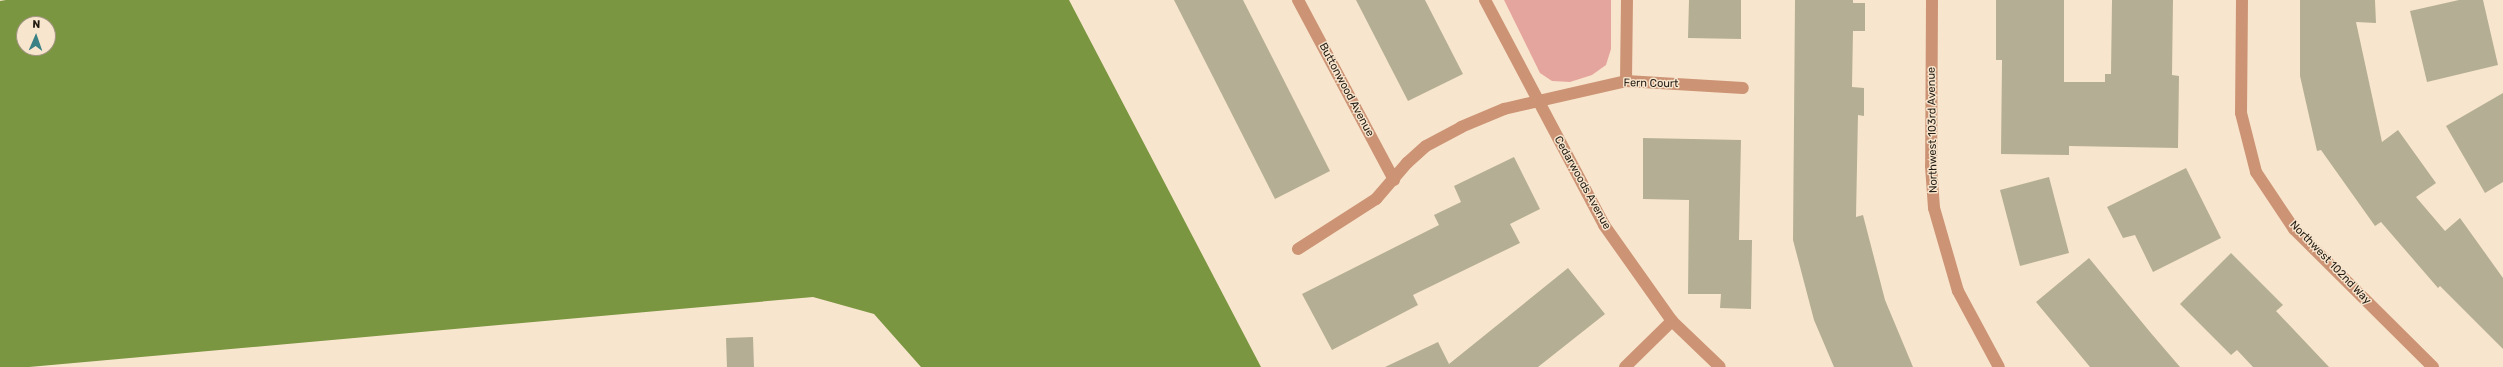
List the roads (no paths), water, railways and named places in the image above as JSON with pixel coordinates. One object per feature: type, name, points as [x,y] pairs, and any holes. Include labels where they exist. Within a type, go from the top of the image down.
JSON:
[{"type":"street","name":"Buttonwood Avenue","points":[[1298,0],[1394,180]]},
{"type":"street","name":"Cedarwoods Avenue","points":[[1485,0],[1537,101],[1604,225],[1672,321],[1720,367]]},
{"type":"street","points":[[1626,81],[1627,0]]},
{"type":"street","name":"Northwest 103rd Avenue","points":[[1932,0],[1931,166],[1934,208],[1958,291],[1999,367]]},
{"type":"street","name":"Northwest 102nd Way","points":[[2242,0],[2241,113],[2256,172],[2294,229],[2433,367]]},
{"type":"street","name":"Fern Court","points":[[1298,249],[1376,199],[1394,180],[1407,163],[1426,146],[1461,127],[1504,109],[1626,81],[1743,88]]},
{"type":"street","points":[[1625,367],[1672,321]]}]
